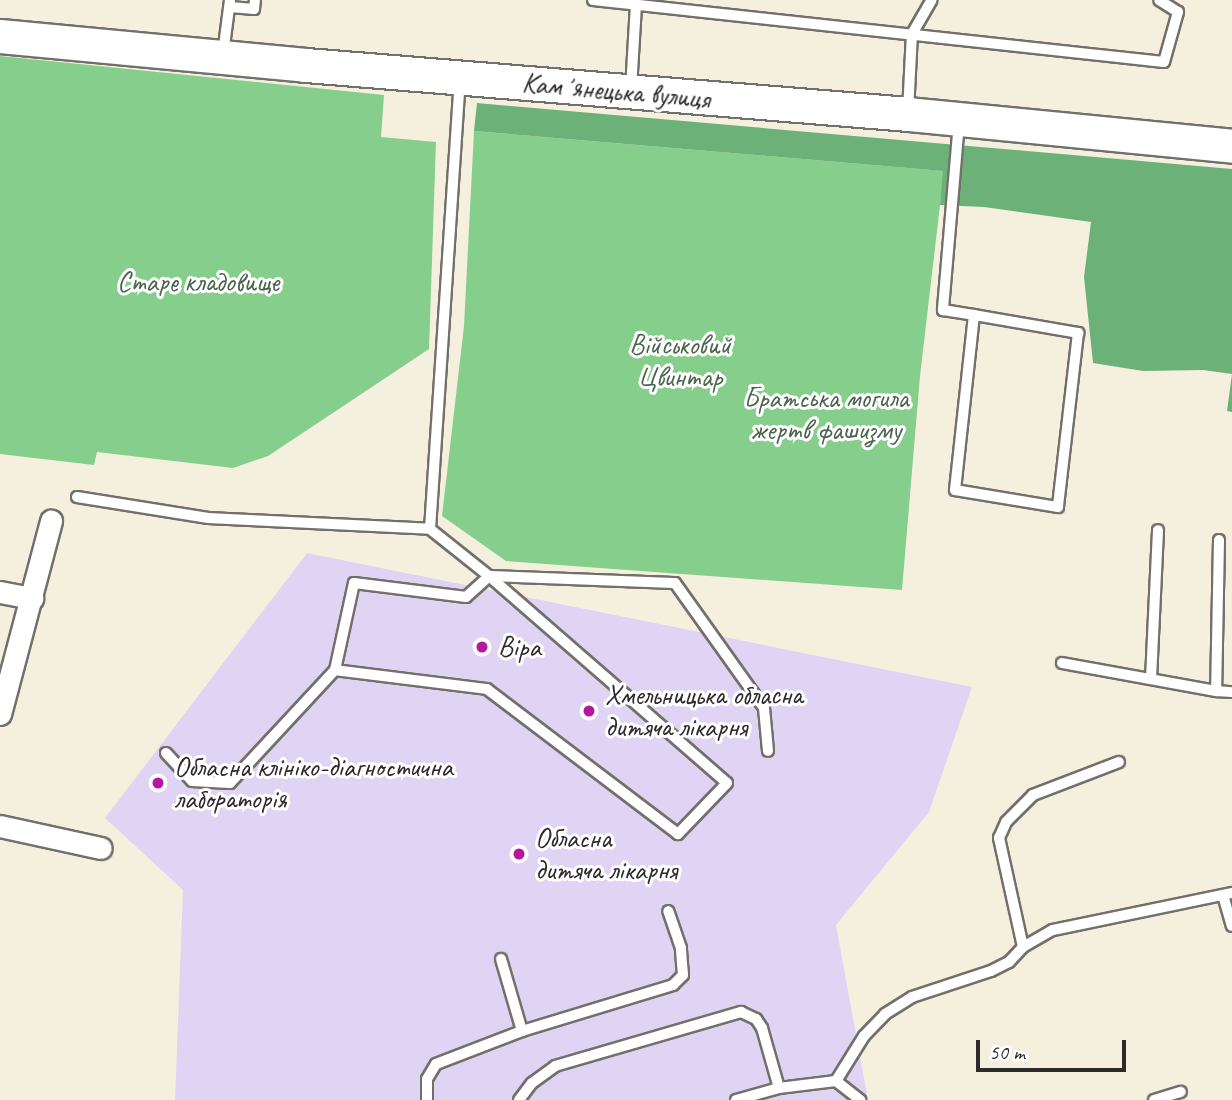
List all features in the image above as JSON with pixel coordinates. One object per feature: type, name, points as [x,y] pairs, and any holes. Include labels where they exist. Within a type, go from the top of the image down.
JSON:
[{"type":"main road","name":"Камʼянецька вулиця","points":[[0,36],[631,93],[908,114],[1232,146]]},
{"type":"street","points":[[0,714],[51,521]]},
{"type":"street","points":[[0,592],[32,597]]},
{"type":"street","points":[[0,826],[101,848]]},
{"type":"lane","points":[[223,56],[230,3],[254,9],[255,0]]},
{"type":"lane","points":[[593,0],[1164,62],[1178,12],[1159,0]]},
{"type":"lane","points":[[908,114],[912,34],[932,0]]},
{"type":"lane","points":[[631,93],[636,4]]},
{"type":"lane","points":[[430,529],[460,77]]},
{"type":"lane","points":[[960,119],[943,310],[1078,333],[1058,507],[955,490],[974,316]]},
{"type":"lane","points":[[77,498],[208,518],[430,529],[489,576],[727,783],[674,839],[487,689],[335,670]]},
{"type":"lane","points":[[1151,679],[1158,530]]},
{"type":"lane","points":[[1216,691],[1219,540]]},
{"type":"lane","points":[[166,753],[192,781],[230,783],[335,670],[354,583],[466,597],[489,576],[675,583],[764,708],[768,751]]},
{"type":"lane","points":[[1062,663],[1232,692]]},
{"type":"lane","points":[[1023,947],[999,838],[1006,822],[1033,795],[1119,762]]},
{"type":"lane","points":[[836,1081],[864,1036],[885,1014],[912,997],[991,971],[1009,962],[1023,947],[1053,930],[1227,894],[1232,926]]},
{"type":"lane","points":[[427,1100],[427,1079],[436,1064],[522,1031],[673,985],[683,975],[681,948],[668,911]]},
{"type":"lane","points":[[501,959],[522,1031]]},
{"type":"lane","points":[[520,1100],[545,1070],[555,1066],[741,1012],[756,1019],[762,1028],[779,1088]]},
{"type":"lane","points":[[736,1100],[779,1088],[836,1081],[860,1100]]},
{"type":"lane","points":[[1154,1100],[1181,1092]]},
{"type":"shaded area","name":"Обласна дитяча лікарня","points":[[307,553],[972,687],[929,812],[836,925],[868,1100],[175,1100],[183,890],[105,818]]},
{"type":"green space","name":"Старе кладовище","points":[[0,56],[384,95],[381,137],[436,142],[429,349],[268,456],[233,468],[97,452],[94,465],[0,454]]},
{"type":"green space","points":[[477,103],[1232,169],[1232,374],[1203,370],[1143,371],[1093,363],[1084,277],[1091,222],[984,207],[940,205],[943,171],[474,131]]},
{"type":"green space","name":"Військовий Цвинтар","points":[[474,131],[944,171],[920,376],[902,590],[506,561],[442,516],[464,326]]},
{"type":"green space","points":[[1232,374],[1232,412],[1227,411]]},
{"type":"place","name":"Віра","points":[[482,647]]},
{"type":"place","name":"Хмельницька обласна дитяча лікарня","points":[[589,711]]},
{"type":"place","name":"Обласна клініко-діагностична лабораторія","points":[[158,783]]},
{"type":"place","name":"Обласна дитяча лікарня","points":[[519,854]]},
{"type":"park label","name":"Братська могила жертв фашизму","points":[[826,414]]}]
